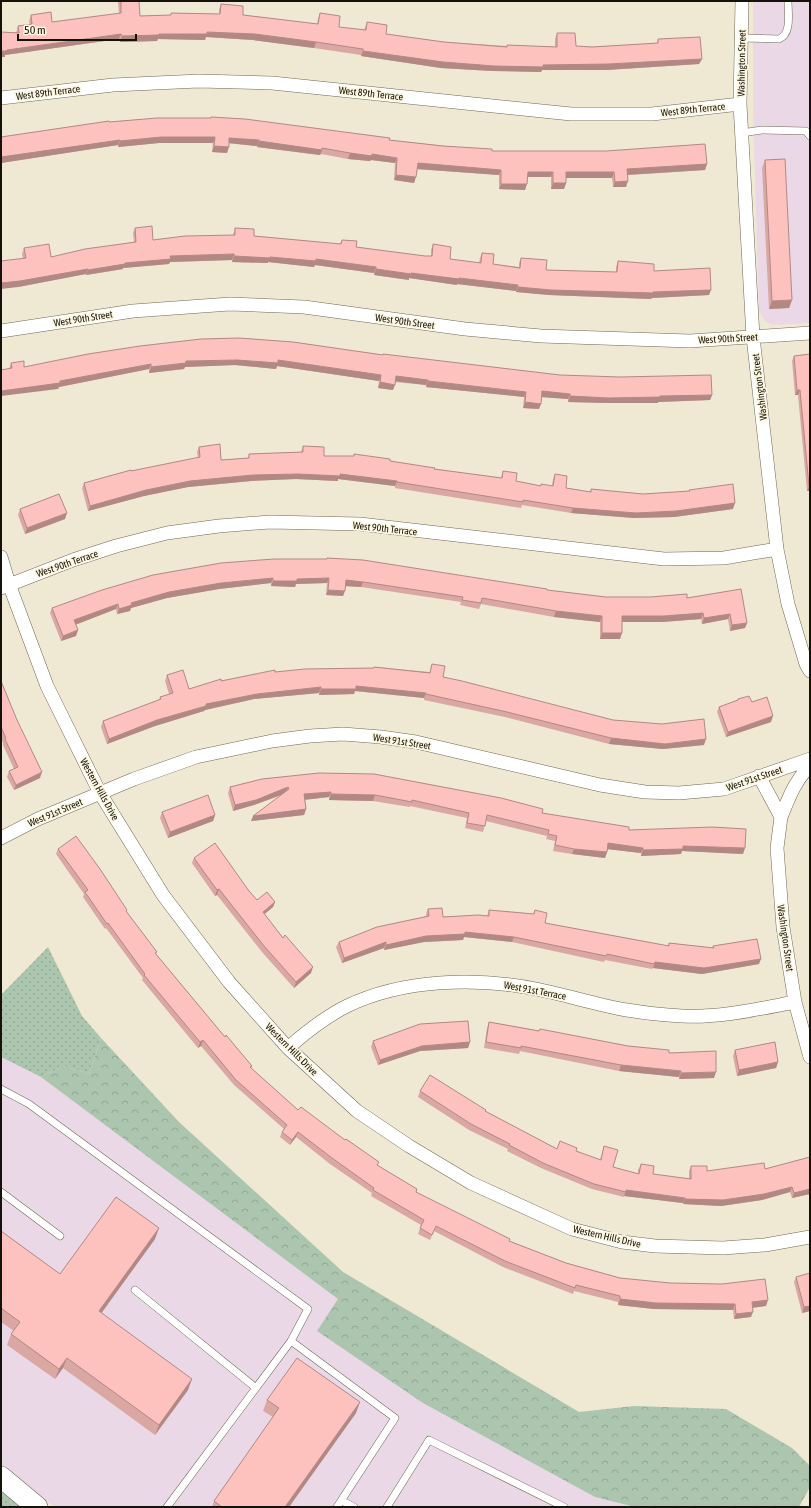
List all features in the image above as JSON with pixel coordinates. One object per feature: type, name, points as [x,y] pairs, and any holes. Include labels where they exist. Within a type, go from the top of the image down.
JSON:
[{"type":"main road","points":[[1,1477],[37,1507]]},
{"type":"street","name":"Washington Street","points":[[742,1],[740,104],[753,337],[777,549],[788,604],[806,664],[810,671]]},
{"type":"street","name":"West 89th Terrace","points":[[1,98],[112,84],[199,81],[272,83],[571,114],[652,114],[740,104]]},
{"type":"street","name":"West 90th Street","points":[[1,331],[133,311],[230,304],[304,307],[465,329],[541,336],[690,341],[810,333]]},
{"type":"street","name":"West 90th Terrace","points":[[5,586],[116,546],[166,533],[220,526],[270,522],[360,524],[664,559],[724,558],[777,549]]},
{"type":"street","name":"Western Hills Drive","points":[[1,557],[5,586],[47,686],[100,793],[163,895],[229,982],[288,1048],[357,1111],[409,1146],[471,1183],[572,1229],[622,1242],[670,1247],[723,1248],[765,1245],[810,1237]]},
{"type":"street","name":"West 91st Street","points":[[1,838],[38,819],[100,793],[196,757],[272,741],[310,736],[343,734],[416,742],[600,785],[645,792],[679,793],[724,789],[810,759]]},
{"type":"street","name":"Washington Street","points":[[810,765],[798,780],[781,817],[777,848],[783,927],[795,1002],[810,1057]]},
{"type":"street","points":[[759,776],[781,817]]},
{"type":"street","name":"West 91st Terrace","points":[[288,1048],[314,1025],[347,1006],[389,991],[428,984],[468,982],[502,983],[536,989],[628,1010],[682,1016],[717,1016],[795,1002]]},
{"type":"lane","points":[[741,38],[783,38],[787,32],[788,1]]},
{"type":"lane","points":[[741,133],[762,130],[806,131],[810,136]]},
{"type":"lane","points":[[1,1089],[28,1104],[308,1309],[291,1342],[167,1507]]},
{"type":"lane","points":[[1,1192],[60,1236]]},
{"type":"lane","points":[[135,1290],[256,1388]]},
{"type":"lane","points":[[291,1342],[395,1418],[340,1504],[354,1507]]},
{"type":"lane","points":[[387,1507],[429,1440],[564,1507]]},
{"type":"shaded area","points":[[753,1],[810,1],[810,323],[773,325],[765,321],[759,310],[753,111]]},
{"type":"shaded area","points":[[1,1057],[41,1077],[339,1299],[317,1331],[595,1497],[635,1507],[55,1507],[1,1465]]},
{"type":"green space","points":[[48,947],[82,1016],[101,1038],[89,1074],[64,1066],[41,1077],[1,1057],[1,995]]},
{"type":"green space","points":[[101,1038],[179,1122],[343,1272],[579,1412],[634,1406],[726,1409],[792,1448],[810,1466],[810,1487],[799,1507],[635,1507],[595,1497],[423,1403],[317,1331],[338,1299],[41,1077],[64,1066],[89,1074]]},
{"type":"green space","points":[[1,1491],[21,1507],[1,1507]]},
{"type":"building","points":[[121,1],[139,1],[140,16],[171,15],[171,13],[220,14],[221,4],[243,6],[243,15],[318,24],[320,13],[340,16],[339,27],[366,30],[367,22],[387,25],[386,34],[444,42],[507,47],[507,45],[557,47],[557,33],[575,33],[576,46],[592,47],[658,43],[658,39],[700,37],[702,59],[608,64],[543,65],[543,67],[494,66],[443,62],[255,34],[207,32],[207,34],[122,36],[121,34],[1,51],[1,32],[19,33],[18,26],[32,24],[31,15],[51,12],[52,22],[121,13]]},
{"type":"building","points":[[211,117],[245,119],[390,138],[389,140],[443,146],[492,149],[492,151],[606,151],[705,144],[707,164],[627,169],[628,181],[615,182],[614,172],[566,172],[566,183],[553,183],[553,172],[528,172],[527,184],[501,184],[501,170],[418,163],[416,177],[396,175],[397,158],[372,154],[372,156],[322,148],[322,150],[259,140],[229,138],[229,147],[214,146],[215,137],[161,137],[120,140],[1,157],[1,137],[109,121]]},
{"type":"building","points":[[785,159],[792,300],[772,301],[765,160]]},
{"type":"building","points":[[152,226],[153,240],[185,236],[235,235],[235,228],[254,229],[254,236],[341,244],[342,240],[357,241],[356,247],[425,256],[432,256],[433,244],[451,247],[450,259],[481,263],[482,253],[494,254],[493,264],[520,268],[521,258],[547,260],[546,270],[617,272],[618,261],[654,264],[654,271],[710,268],[711,290],[653,293],[551,290],[518,287],[518,285],[459,278],[411,274],[376,269],[376,267],[316,259],[316,261],[234,256],[234,254],[170,256],[171,259],[125,263],[1,283],[1,261],[26,258],[24,248],[49,244],[51,257],[85,249],[136,242],[135,228]]},
{"type":"building","points":[[239,338],[293,342],[383,355],[560,375],[620,377],[711,375],[712,395],[609,398],[570,396],[570,394],[542,391],[541,404],[525,402],[526,392],[396,376],[395,385],[380,382],[381,375],[278,360],[278,363],[237,360],[186,361],[186,363],[151,367],[151,364],[60,381],[60,383],[1,391],[1,370],[12,368],[11,363],[24,361],[24,367],[88,354],[140,346],[201,339]]},
{"type":"building","points":[[810,354],[809,486],[800,390],[797,390],[794,356]]},
{"type":"building","points":[[220,444],[221,460],[249,458],[249,454],[303,452],[303,446],[324,447],[324,456],[354,456],[354,454],[390,459],[390,461],[435,468],[434,469],[502,478],[503,471],[517,473],[516,481],[541,486],[541,484],[553,486],[555,474],[567,476],[566,488],[591,492],[591,489],[643,494],[690,491],[689,490],[733,484],[735,503],[676,511],[636,513],[573,508],[523,500],[523,502],[397,481],[340,474],[340,476],[298,474],[253,475],[190,481],[146,490],[90,506],[84,483],[131,470],[200,457],[199,447]]},
{"type":"building","points":[[59,494],[67,513],[27,528],[20,509]]},
{"type":"building","points":[[327,558],[363,560],[547,590],[606,597],[650,597],[687,594],[687,598],[741,589],[747,623],[732,625],[730,614],[704,618],[703,613],[664,616],[622,616],[622,633],[602,633],[602,616],[556,611],[482,598],[481,603],[462,600],[463,597],[346,580],[345,591],[328,590],[329,578],[297,579],[297,581],[273,581],[273,578],[221,583],[169,592],[131,603],[132,605],[119,609],[118,604],[74,620],[78,630],[63,636],[52,608],[102,590],[153,575],[221,563],[274,559]]},
{"type":"building","points":[[432,664],[445,666],[443,677],[613,720],[662,724],[704,719],[706,739],[665,744],[611,738],[426,693],[356,686],[356,689],[321,689],[321,687],[257,694],[206,704],[206,706],[157,720],[109,739],[103,721],[173,693],[167,675],[183,670],[189,689],[221,679],[221,681],[275,670],[275,672],[305,669],[374,667],[430,673]]},
{"type":"building","points":[[1,681],[17,720],[42,772],[16,785],[9,771],[18,767],[1,727]]},
{"type":"building","points":[[749,696],[752,702],[767,697],[773,716],[728,732],[719,707]]},
{"type":"building","points":[[319,773],[374,774],[501,798],[543,809],[542,813],[629,827],[629,830],[712,827],[746,829],[745,848],[683,846],[683,849],[643,850],[643,848],[608,843],[607,852],[574,849],[555,845],[557,836],[548,834],[549,830],[487,815],[485,826],[467,823],[469,813],[412,800],[412,802],[375,795],[331,794],[331,792],[304,794],[306,809],[253,816],[289,789],[288,787],[256,800],[235,805],[230,787],[262,779]]},
{"type":"building","points":[[208,795],[215,815],[170,832],[162,812]]},
{"type":"building","points":[[76,836],[100,869],[127,910],[126,911],[157,952],[155,953],[225,1037],[226,1035],[252,1066],[250,1067],[298,1110],[301,1107],[345,1140],[346,1139],[379,1162],[377,1165],[417,1189],[416,1192],[510,1239],[509,1241],[566,1263],[620,1278],[670,1283],[722,1284],[765,1279],[768,1300],[752,1302],[753,1312],[736,1314],[735,1304],[656,1303],[620,1299],[620,1296],[576,1285],[575,1288],[505,1261],[436,1226],[432,1235],[420,1228],[424,1220],[373,1190],[374,1188],[298,1132],[292,1140],[282,1132],[287,1125],[236,1080],[203,1040],[200,1042],[144,975],[145,974],[85,892],[88,890],[58,849]]},
{"type":"building","points":[[215,843],[257,900],[267,892],[275,902],[263,912],[283,938],[285,935],[313,967],[296,982],[264,946],[219,889],[217,890],[194,858]]},
{"type":"building","points":[[442,908],[443,917],[478,915],[489,916],[489,910],[534,914],[535,910],[547,913],[545,923],[669,946],[669,943],[714,948],[713,946],[757,939],[761,959],[704,968],[655,962],[654,964],[607,954],[606,956],[514,937],[465,932],[465,934],[426,936],[386,945],[386,942],[344,958],[339,942],[377,927],[429,916],[428,909]]},
{"type":"building","points":[[468,1021],[470,1042],[422,1046],[380,1060],[373,1041],[420,1024]]},
{"type":"building","points":[[489,1022],[539,1031],[540,1029],[628,1046],[669,1050],[669,1053],[716,1051],[716,1072],[681,1073],[681,1071],[621,1065],[521,1046],[521,1048],[486,1042]]},
{"type":"building","points":[[775,1042],[778,1062],[739,1070],[735,1050]]},
{"type":"building","points":[[430,1075],[486,1110],[485,1111],[557,1149],[560,1141],[577,1148],[576,1151],[601,1160],[604,1146],[618,1150],[613,1167],[639,1174],[641,1164],[654,1166],[653,1174],[691,1179],[691,1166],[707,1166],[707,1171],[764,1163],[765,1169],[810,1157],[810,1189],[794,1193],[792,1187],[764,1194],[723,1200],[685,1199],[626,1190],[626,1192],[594,1184],[543,1163],[509,1145],[510,1144],[471,1124],[420,1091]]},
{"type":"building","points":[[116,1197],[159,1228],[99,1311],[192,1379],[159,1425],[67,1358],[59,1369],[11,1334],[20,1322],[1,1308],[1,1231],[60,1274]]},
{"type":"building","points":[[810,1273],[810,1306],[804,1307],[796,1277]]},
{"type":"building","points":[[297,1358],[360,1402],[285,1507],[222,1507],[214,1501],[279,1408],[267,1400]]}]
